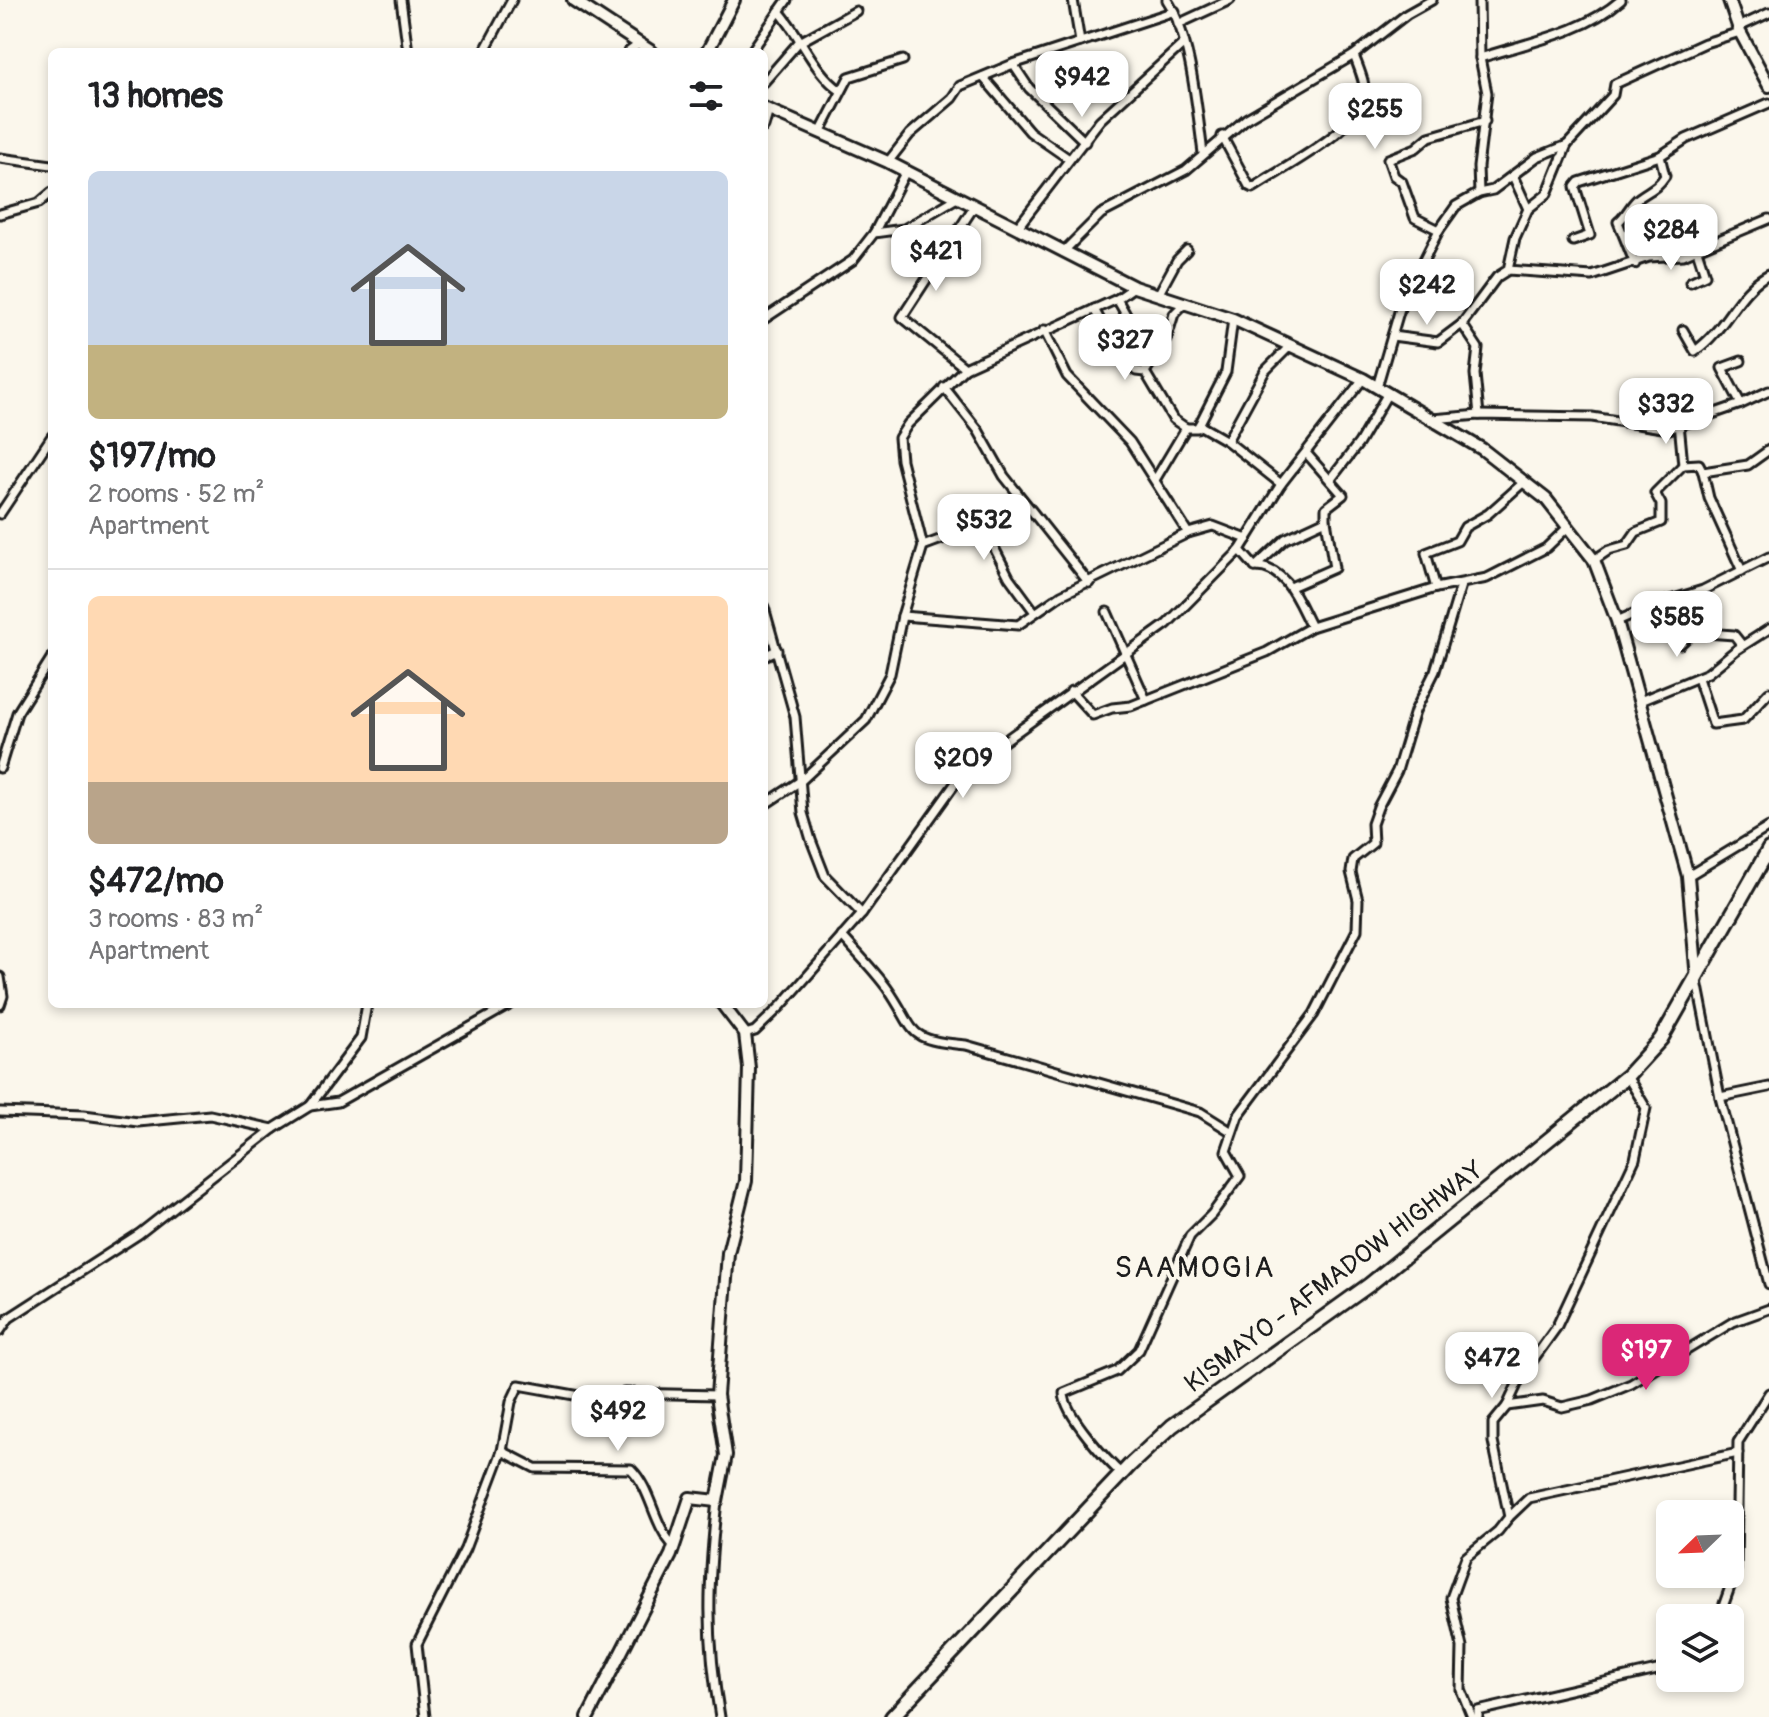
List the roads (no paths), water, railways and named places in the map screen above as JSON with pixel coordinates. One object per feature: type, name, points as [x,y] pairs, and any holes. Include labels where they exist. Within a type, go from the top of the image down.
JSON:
[{"type":"main road","name":"KISMAYO - AFMADOW HIGHWAY","points":[[892,1717],[1172,1426],[1369,1285],[1627,1076],[1661,1039],[1766,867],[1769,849]]},
{"type":"street","points":[[401,0],[407,48]]},
{"type":"street","points":[[486,48],[512,0]]},
{"type":"street","points":[[573,0],[646,48]]},
{"type":"street","points":[[709,48],[734,0]]},
{"type":"street","points":[[754,48],[787,0]]},
{"type":"street","points":[[1073,0],[1080,42]]},
{"type":"street","points":[[1167,0],[1175,11],[1192,73],[1203,153]]},
{"type":"street","points":[[1178,24],[1230,0]]},
{"type":"street","points":[[1063,252],[1092,220],[1166,183],[1190,167],[1222,136],[1354,55],[1407,14],[1432,0]]},
{"type":"street","points":[[1479,0],[1480,58],[1487,93],[1478,167],[1479,193]]},
{"type":"street","points":[[1480,58],[1566,31],[1607,12],[1621,0]]},
{"type":"street","points":[[1729,0],[1741,29],[1766,70],[1769,86]]},
{"type":"street","points":[[779,11],[802,41],[822,77],[841,91]]},
{"type":"street","points":[[768,78],[802,41],[856,11]]},
{"type":"street","points":[[888,162],[910,134],[952,98],[960,86],[1013,64],[1175,11]]},
{"type":"street","points":[[1508,270],[1515,238],[1528,209],[1547,194],[1567,145],[1613,95],[1615,84],[1741,29],[1769,13]]},
{"type":"street","points":[[634,48],[639,44]]},
{"type":"street","points":[[1017,228],[1100,120],[1138,81],[1183,44]]},
{"type":"street","points":[[1222,136],[1249,186],[1253,188],[1330,139],[1355,112],[1365,91],[1354,55]]},
{"type":"street","points":[[821,131],[852,75],[903,60]]},
{"type":"street","points":[[1013,64],[1029,88],[1085,142]]},
{"type":"street","points":[[983,77],[1030,132],[1069,159]]},
{"type":"street","points":[[1573,241],[1590,235],[1575,187],[1579,182],[1660,156],[1686,139],[1769,103]]},
{"type":"street","points":[[768,110],[888,162],[973,208],[1134,287],[1233,319],[1363,379],[1432,419],[1525,481],[1568,527],[1594,560],[1617,621],[1688,876],[1697,981],[1720,1097],[1769,1284]]},
{"type":"street","points":[[1439,230],[1415,218],[1406,191],[1388,159],[1416,148],[1429,137],[1485,121]]},
{"type":"street","points":[[1377,387],[1401,305],[1439,230],[1456,206],[1479,193],[1493,190],[1537,157],[1567,145]]},
{"type":"street","points":[[1635,264],[1618,222],[1628,215],[1639,198],[1658,186],[1665,176],[1660,156]]},
{"type":"street","points":[[0,158],[48,164]]},
{"type":"street","points":[[768,316],[853,260],[874,233],[906,171]]},
{"type":"street","points":[[1513,176],[1528,209]]},
{"type":"street","points":[[0,214],[39,203],[48,195]]},
{"type":"street","points":[[874,233],[904,229],[957,198]]},
{"type":"street","points":[[965,368],[902,317],[973,208]]},
{"type":"street","points":[[1392,336],[1434,343],[1462,324],[1497,277],[1508,270],[1592,276],[1649,257],[1678,256],[1697,250],[1769,219]]},
{"type":"street","points":[[1158,295],[1177,260],[1187,250]]},
{"type":"street","points":[[1690,282],[1705,275],[1697,250]]},
{"type":"street","points":[[1683,330],[1695,351],[1725,325],[1748,285],[1769,274]]},
{"type":"street","points":[[768,802],[802,780],[866,720],[890,674],[902,616],[923,546],[901,460],[899,438],[965,368],[1117,299],[1134,287]]},
{"type":"street","points":[[1117,299],[1152,360]]},
{"type":"street","points":[[1145,372],[1166,340],[1174,314],[1185,303]]},
{"type":"street","points":[[1094,309],[1117,352],[1136,371],[1145,372]]},
{"type":"street","points":[[1199,425],[1226,372],[1233,319]]},
{"type":"street","points":[[1462,324],[1478,348],[1475,374],[1479,415]]},
{"type":"street","points":[[1044,330],[1067,376],[1101,407],[1155,480],[1188,533]]},
{"type":"street","points":[[1227,441],[1265,371],[1291,345]]},
{"type":"street","points":[[1741,361],[1722,368],[1741,404]]},
{"type":"street","points":[[1145,372],[1173,419],[1186,428]]},
{"type":"street","points":[[745,1034],[755,1031],[781,1006],[862,914],[957,781],[982,757],[1167,624],[1240,550],[1281,484],[1363,379]]},
{"type":"street","points":[[944,387],[978,430],[1004,476],[1089,583]]},
{"type":"street","points":[[1432,419],[1479,415],[1599,418],[1664,429],[1741,404],[1769,391]]},
{"type":"street","points":[[1331,479],[1359,443],[1388,393]]},
{"type":"street","points":[[1679,423],[1683,465]]},
{"type":"street","points":[[1155,480],[1186,428],[1199,425],[1227,441],[1281,484]]},
{"type":"street","points":[[0,514],[48,442]]},
{"type":"street","points":[[1703,472],[1748,465],[1769,450]]},
{"type":"street","points":[[1293,586],[1334,568],[1324,511],[1343,495],[1307,454]]},
{"type":"street","points":[[1594,560],[1609,550],[1627,545],[1636,532],[1661,522],[1661,504],[1655,493],[1683,465],[1699,464],[1709,498],[1742,571]]},
{"type":"street","points":[[1436,588],[1426,553],[1457,541],[1465,527],[1488,514],[1525,481]]},
{"type":"street","points":[[1255,567],[1285,539],[1326,520]]},
{"type":"street","points":[[923,546],[982,524],[1009,577],[1034,611]]},
{"type":"street","points":[[902,616],[1018,625],[1034,611],[1188,533],[1213,526],[1247,539]]},
{"type":"street","points":[[1071,691],[1093,715],[1146,700],[1267,652],[1311,627],[1436,588],[1487,578],[1546,548],[1568,527]]},
{"type":"street","points":[[1240,550],[1255,567]]},
{"type":"street","points":[[1617,621],[1654,605],[1697,592],[1769,557]]},
{"type":"street","points":[[1255,567],[1264,566],[1293,586],[1311,627]]},
{"type":"street","points":[[1123,1475],[1085,1432],[1065,1401],[1064,1393],[1117,1371],[1139,1350],[1185,1244],[1240,1176],[1226,1151],[1238,1116],[1318,1006],[1357,930],[1358,900],[1351,872],[1353,859],[1373,843],[1372,824],[1397,771],[1415,711],[1435,671],[1461,585]]},
{"type":"street","points":[[1654,605],[1680,644],[1693,632],[1734,635],[1742,645]]},
{"type":"street","points":[[1107,612],[1146,700]]},
{"type":"street","points":[[768,620],[795,717],[803,813],[825,876],[862,914]]},
{"type":"street","points":[[1640,701],[1698,678],[1769,629]]},
{"type":"street","points":[[768,654],[777,650]]},
{"type":"street","points":[[0,768],[17,713],[48,663]]},
{"type":"street","points":[[1698,678],[1713,724],[1743,720],[1769,692]]},
{"type":"street","points":[[1688,876],[1769,827]]},
{"type":"street","points":[[842,936],[888,989],[909,1030],[936,1043],[966,1045],[1200,1112],[1232,1132]]},
{"type":"street","points":[[0,977],[3,996],[0,1005]]},
{"type":"street","points":[[0,1331],[9,1318],[139,1234],[273,1129],[310,1106],[361,1038],[366,1008]]},
{"type":"street","points":[[310,1106],[338,1102],[504,1008]]},
{"type":"street","points":[[720,1717],[709,1656],[709,1572],[726,1455],[717,1395],[728,1253],[746,1181],[749,1068],[745,1034],[725,1008]]},
{"type":"street","points":[[1509,1517],[1493,1442],[1493,1423],[1556,1328],[1635,1159],[1646,1108],[1627,1076]]},
{"type":"street","points":[[1720,1097],[1769,1087]]},
{"type":"street","points":[[0,1112],[84,1115],[138,1122],[210,1115],[273,1129]]},
{"type":"street","points":[[1507,1406],[1543,1401],[1562,1407],[1592,1400],[1631,1384],[1733,1322],[1769,1309]]},
{"type":"street","points":[[425,1717],[417,1644],[465,1549],[502,1451],[511,1402],[519,1385],[591,1398],[625,1393],[717,1395]]},
{"type":"street","points":[[1724,1604],[1736,1570],[1738,1442],[1769,1393]]},
{"type":"street","points":[[502,1451],[535,1468],[631,1469],[640,1478],[665,1537],[674,1546]]},
{"type":"street","points":[[1475,1717],[1461,1690],[1462,1647],[1451,1598],[1466,1557],[1498,1531],[1529,1498],[1738,1453]]},
{"type":"street","points":[[588,1717],[674,1546],[690,1498],[717,1501]]},
{"type":"street","points":[[1475,1717],[1478,1711],[1656,1670]]},
{"type":"district","name":"SAAMOGIA","points":[[1195,1267]]}]
